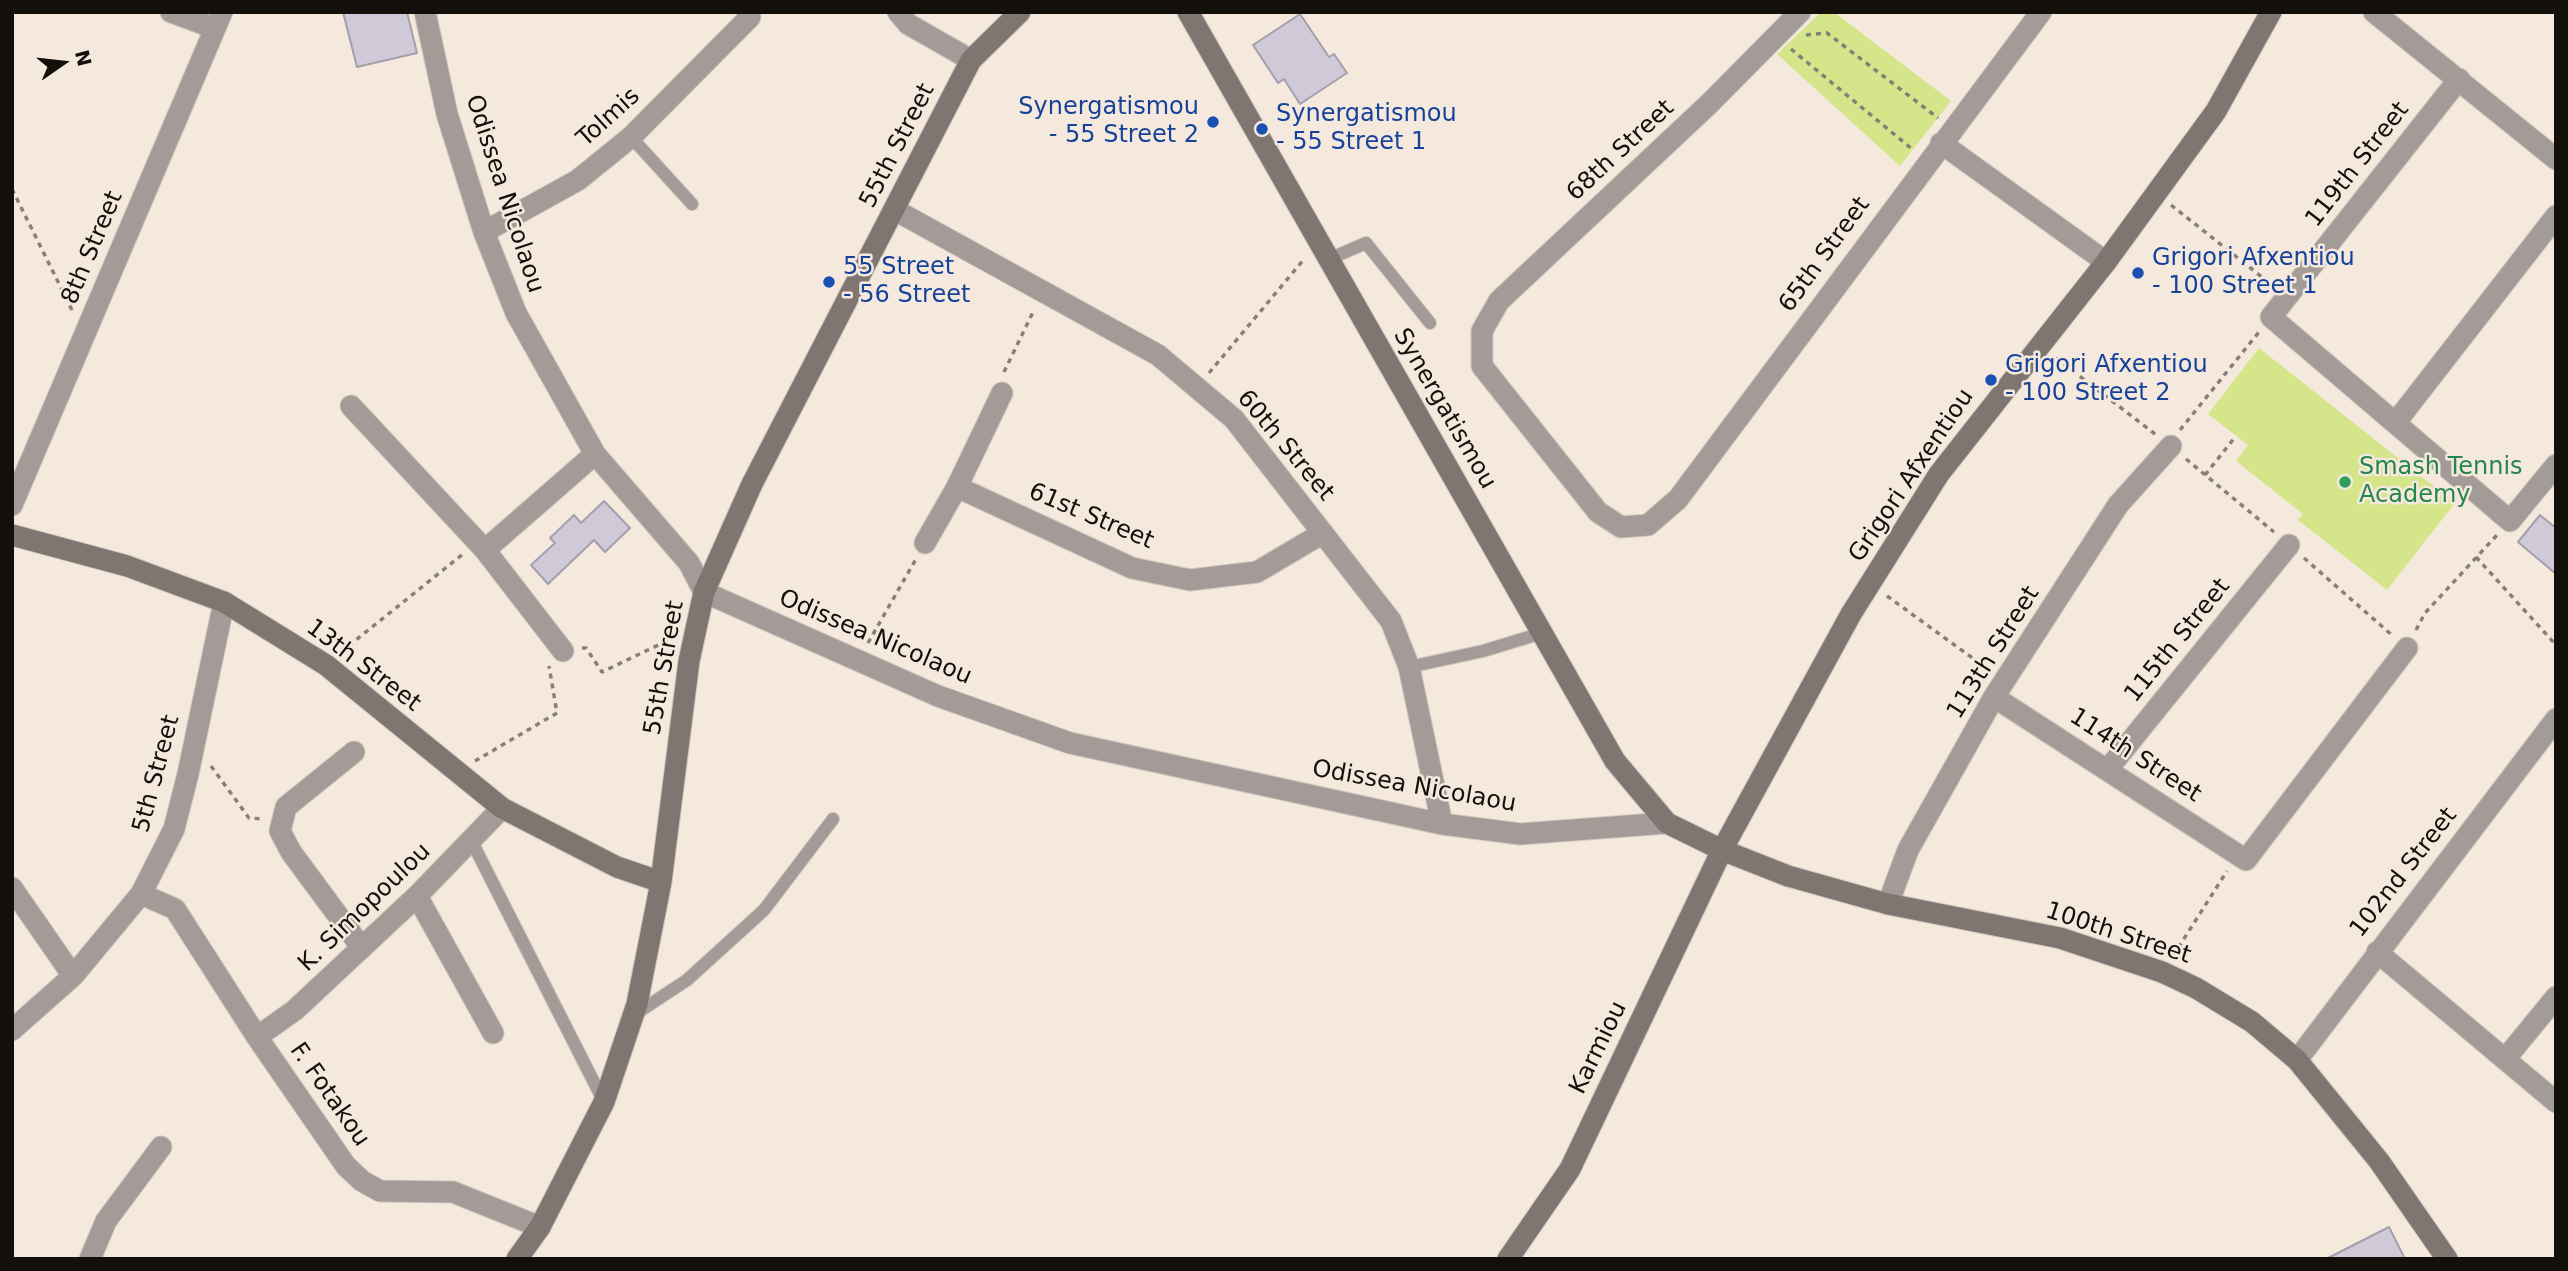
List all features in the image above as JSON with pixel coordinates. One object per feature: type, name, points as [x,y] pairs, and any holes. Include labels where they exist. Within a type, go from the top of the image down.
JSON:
[{"type":"street","points":[[171,12],[218,20]]},
{"type":"street","name":"Odissea Nicolaou","points":[[425,12],[447,114],[484,232],[516,313],[596,454],[689,564],[704,592],[938,696],[1070,743],[1442,824],[1520,834],[1667,823]]},
{"type":"street","points":[[898,12],[908,24],[971,60]]},
{"type":"street","name":"55th Street","points":[[517,1259],[540,1227],[604,1102],[634,1016],[661,882],[688,661],[704,592],[752,484],[971,60],[1020,12]]},
{"type":"street","name":"Synergatismou","points":[[1188,12],[1615,761],[1667,823]]},
{"type":"street","name":"68th Street","points":[[1648,525],[1621,527],[1598,512],[1482,366],[1482,331],[1499,301],[1710,103],[1800,12]]},
{"type":"street","name":"65th Street","points":[[1648,525],[1678,499],[2041,12]]},
{"type":"street","name":"Grigori Afxentiou","points":[[1722,850],[1870,584],[1939,474],[2038,344],[2105,262],[2216,111],[2271,12]]},
{"type":"street","points":[[2374,12],[2556,159]]},
{"type":"street","name":"Tolmis","points":[[484,232],[578,180],[631,136],[750,17]]},
{"type":"street","name":"8th Street","points":[[12,505],[218,20]]},
{"type":"street","name":"119th Street","points":[[2271,317],[2459,79]]},
{"type":"street","points":[[1946,136],[2105,262]]},
{"type":"street","name":"60th Street","points":[[895,210],[1158,355],[1234,419],[1391,621],[1409,667],[1442,824]]},
{"type":"street","points":[[2396,422],[2556,216]]},
{"type":"street","points":[[2271,317],[2511,521],[2556,465]]},
{"type":"street","points":[[925,543],[957,486],[1002,393]]},
{"type":"street","points":[[351,406],[481,546],[563,651]]},
{"type":"street","name":"113th Street","points":[[1888,904],[1908,850],[1999,689],[2118,505],[2170,445]]},
{"type":"street","points":[[481,546],[596,454]]},
{"type":"street","name":"61st Street","points":[[957,486],[1132,568],[1190,580],[1257,572],[1323,533]]},
{"type":"street","name":"13th Street","points":[[12,535],[127,566],[225,602],[326,664],[502,808],[617,867],[661,882]]},
{"type":"street","name":"115th Street","points":[[2108,769],[2289,545]]},
{"type":"street","name":"5th Street","points":[[12,1030],[73,976],[141,894],[174,829],[225,602]]},
{"type":"street","points":[[2246,860],[2407,648]]},
{"type":"street","name":"114th Street","points":[[1999,689],[2108,769],[2246,860]]},
{"type":"street","name":"102nd Street","points":[[2297,1060],[2556,719]]},
{"type":"street","points":[[354,752],[286,807],[280,831],[291,852],[362,948]]},
{"type":"street","name":"K. Simopoulou","points":[[257,1037],[295,1010],[362,948],[502,808]]},
{"type":"street","name":"100th Street","points":[[1667,823],[1722,850],[1788,876],[1888,904],[2060,938],[2162,972],[2196,988],[2252,1022],[2297,1060],[2379,1161],[2447,1259]]},
{"type":"street","name":"Karmiou","points":[[1508,1259],[1570,1169],[1722,850]]},
{"type":"street","points":[[12,888],[73,976]]},
{"type":"street","name":"F. Fotakou","points":[[141,894],[175,909],[257,1037],[346,1166],[362,1181],[380,1191],[453,1192],[540,1227]]},
{"type":"street","points":[[417,895],[493,1033]]},
{"type":"street","points":[[2377,952],[2556,1102]]},
{"type":"street","points":[[2506,1058],[2556,997]]},
{"type":"street","points":[[90,1259],[106,1221],[161,1147]]},
{"type":"lane","points":[[631,136],[692,204]]},
{"type":"lane","points":[[1324,251],[1366,243],[1430,323]]},
{"type":"lane","points":[[1409,667],[1483,651],[1542,633]]},
{"type":"lane","points":[[634,1016],[687,980],[764,910],[834,819]]},
{"type":"lane","points":[[471,840],[604,1102]]},
{"type":"path","points":[[1776,36],[1827,33],[1946,136]]},
{"type":"path","points":[[1776,36],[1928,161]]},
{"type":"path","points":[[12,189],[84,335]]},
{"type":"path","points":[[2156,193],[2287,297]]},
{"type":"path","points":[[1197,388],[1324,251]]},
{"type":"path","points":[[1002,393],[998,382],[1044,292]]},
{"type":"path","points":[[2170,445],[2271,317]]},
{"type":"path","points":[[2038,344],[2170,445],[2407,648],[2425,613],[2511,521]]},
{"type":"path","points":[[2205,475],[2236,436]]},
{"type":"path","points":[[858,660],[925,543]]},
{"type":"path","points":[[326,664],[481,546]]},
{"type":"path","points":[[2476,558],[2556,645]]},
{"type":"path","points":[[1870,584],[1999,689]]},
{"type":"path","points":[[457,771],[557,713],[549,666],[563,651],[586,648],[602,672],[697,626]]},
{"type":"path","points":[[195,744],[249,818],[282,821]]},
{"type":"path","points":[[2162,972],[2230,866],[2246,860]]},
{"type":"green space","points":[[1821,12],[1834,12],[1951,101],[1900,166],[1777,54]]},
{"type":"green space","name":"Smash Tennis Academy","points":[[2259,348],[2455,503],[2387,590],[2298,520],[2303,514],[2236,461],[2248,445],[2208,414]]},
{"type":"building","points":[[343,12],[407,12],[417,53],[357,67]]},
{"type":"building","points":[[1300,14],[1329,57],[1334,54],[1347,73],[1300,104],[1284,79],[1278,83],[1253,45]]},
{"type":"building","points":[[604,501],[630,528],[605,552],[594,540],[548,584],[531,565],[555,543],[550,538],[574,515],[581,523]]},
{"type":"building","points":[[2540,515],[2556,528],[2556,574],[2518,542]]},
{"type":"building","points":[[2389,1227],[2405,1259],[2326,1259]]},
{"type":"place","name":"Synergatismou - 55 Street 2","points":[[1213,122]]},
{"type":"place","name":"Synergatismou - 55 Street 1","points":[[1262,129]]},
{"type":"place","name":"Grigori Afxentiou - 100 Street 1","points":[[2138,273]]},
{"type":"place","name":"55 Street - 56 Street","points":[[829,282]]},
{"type":"place","name":"Grigori Afxentiou - 100 Street 2","points":[[1991,380]]},
{"type":"place","name":"Smash Tennis Academy","points":[[2345,482]]}]
